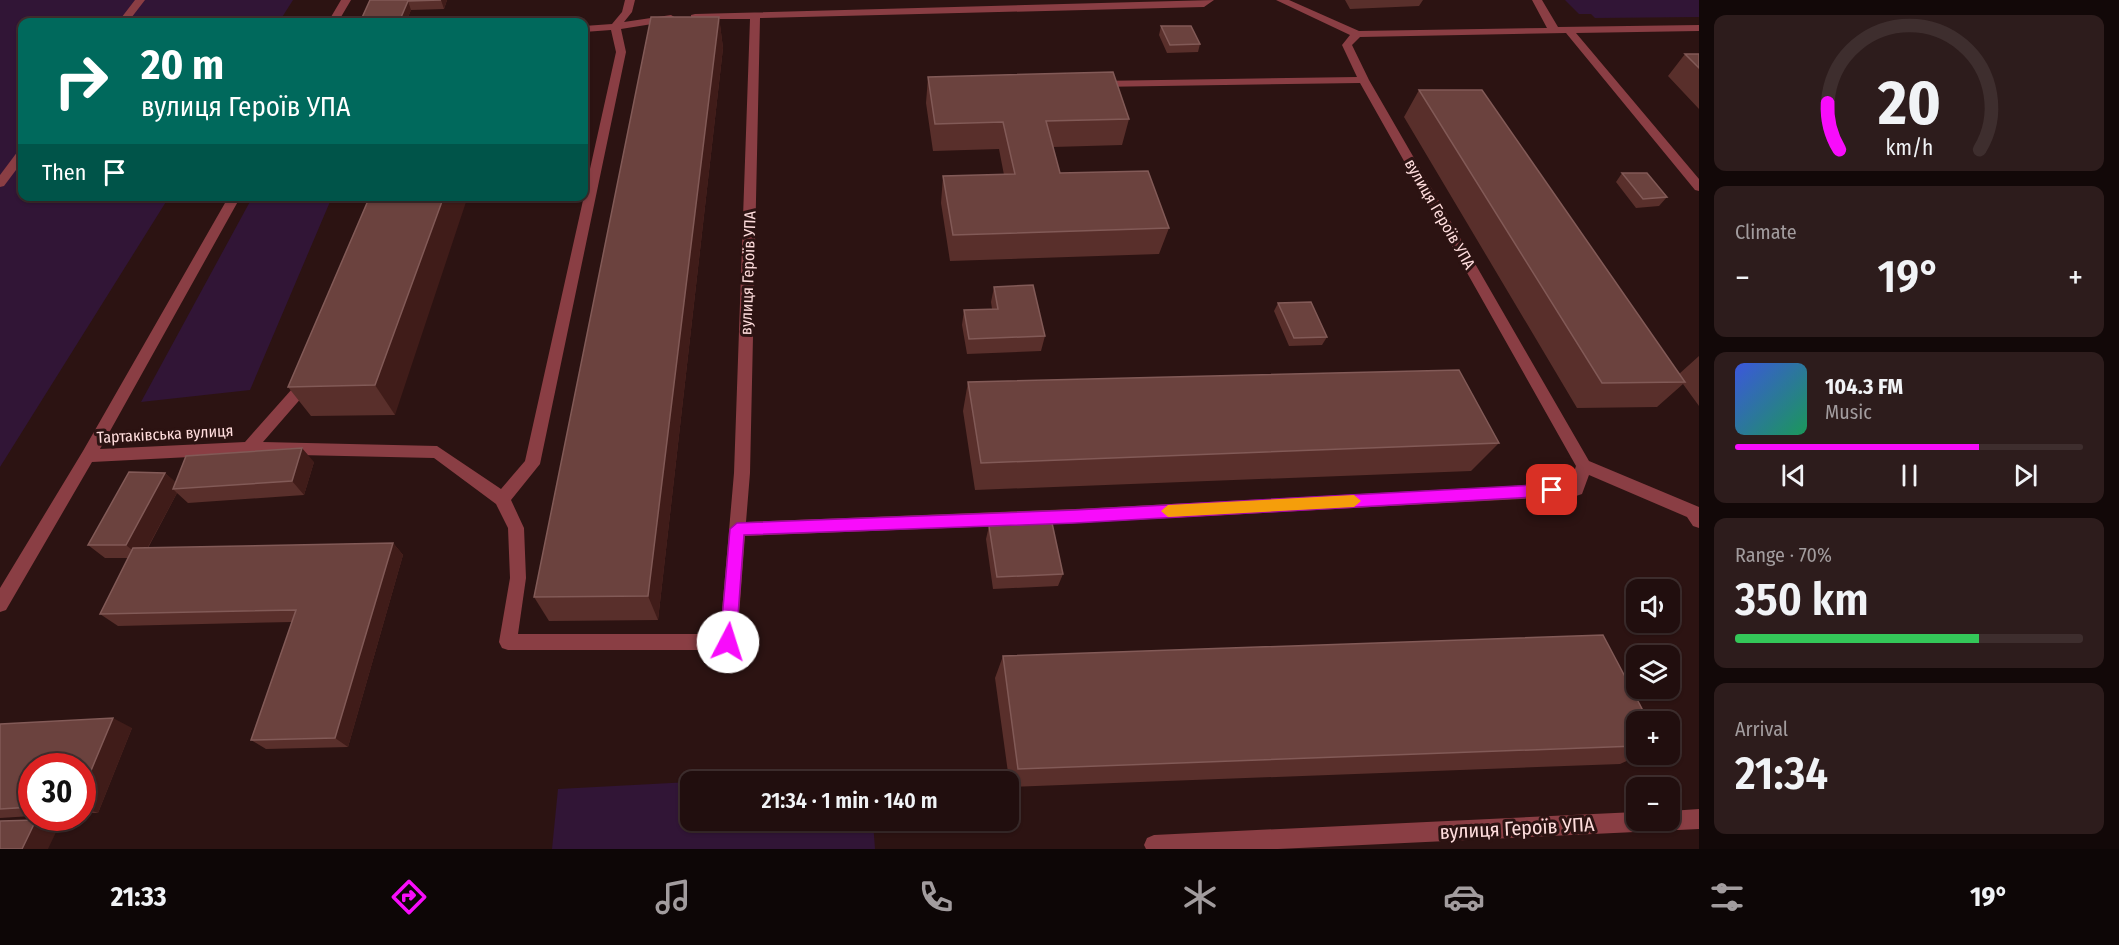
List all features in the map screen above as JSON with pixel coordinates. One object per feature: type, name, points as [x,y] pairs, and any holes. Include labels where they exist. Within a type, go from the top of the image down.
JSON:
[{"type":"street","points":[[126,18],[140,0]]},
{"type":"street","points":[[335,18],[346,0]]},
{"type":"street","points":[[615,27],[627,12],[630,0]]},
{"type":"street","points":[[588,29],[615,27],[663,18],[1204,4],[1209,0]]},
{"type":"street","points":[[1281,0],[1357,34],[1699,28]]},
{"type":"street","points":[[1537,0],[1555,32]]},
{"type":"street","name":"вулиця Героїв УПА","points":[[249,448],[437,453],[502,499],[516,528],[518,578],[508,642],[728,642],[742,473],[755,16]]},
{"type":"street","points":[[502,499],[531,464],[621,52],[615,27]]},
{"type":"street","points":[[1569,31],[1699,187]]},
{"type":"street","name":"вулиця Героїв УПА","points":[[1357,34],[1347,45],[1364,80],[1584,466]]},
{"type":"street","points":[[1089,84],[1364,80]]},
{"type":"street","points":[[0,183],[18,159]]},
{"type":"street","name":"Тартаківська вулиця","points":[[0,604],[88,456],[232,201]]},
{"type":"street","name":"Тартаківська вулиця","points":[[88,456],[249,448],[298,392],[310,360]]},
{"type":"street","points":[[737,529],[1075,516],[1576,489],[1584,466],[1693,512],[1699,521]]},
{"type":"street","name":"вулиця Героїв УПА","points":[[1154,845],[1699,819]]},
{"type":"shaded area","points":[[0,0],[293,0],[282,18],[18,18],[18,201],[166,201],[0,467]]},
{"type":"shaded area","points":[[1565,0],[1699,0],[1699,17],[1595,18],[1591,14],[1579,14]]},
{"type":"shaded area","points":[[250,201],[330,201],[250,390],[141,402]]},
{"type":"shaded area","points":[[680,783],[680,831],[874,831],[875,849],[552,849],[558,789]]},
{"type":"building","points":[[370,0],[441,0],[408,1],[401,18],[362,18]]},
{"type":"building","points":[[651,17],[719,17],[648,596],[534,597]]},
{"type":"building","points":[[1161,26],[1191,26],[1200,44],[1170,45]]},
{"type":"building","points":[[1685,54],[1699,54],[1699,68]]},
{"type":"building","points":[[1113,72],[1129,119],[1046,121],[1060,173],[1148,171],[1169,228],[953,235],[943,176],[1015,174],[1003,122],[935,124],[928,77]]},
{"type":"building","points":[[1419,90],[1482,90],[1685,382],[1602,383]]},
{"type":"building","points":[[1622,173],[1647,173],[1667,197],[1643,199]]},
{"type":"building","points":[[368,201],[442,201],[375,385],[288,387]]},
{"type":"building","points":[[1033,285],[1045,336],[969,339],[964,310],[998,309],[994,287]]},
{"type":"building","points":[[1311,302],[1327,337],[1294,338],[1278,303]]},
{"type":"building","points":[[1459,370],[1499,443],[981,463],[968,382]]},
{"type":"building","points":[[302,448],[292,481],[173,489],[186,456]]},
{"type":"building","points":[[129,472],[165,473],[126,545],[88,545]]},
{"type":"building","points":[[1052,523],[1063,574],[997,577],[989,526]]},
{"type":"building","points":[[393,543],[335,738],[251,740],[296,610],[100,614],[133,548]]},
{"type":"building","points":[[1603,635],[1626,678],[1626,699],[1637,699],[1643,711],[1626,711],[1626,746],[1018,769],[1003,656]]},
{"type":"building","points":[[113,718],[96,759],[96,753],[18,753],[18,808],[0,809],[0,724]]},
{"type":"building","points":[[18,820],[18,831],[31,831],[22,849],[0,849],[0,821]]},
{"type":"slow traffic","points":[[1168,511],[1354,501]]},
{"type":"route","points":[[728,642],[737,529],[1075,516],[1552,490]]}]
